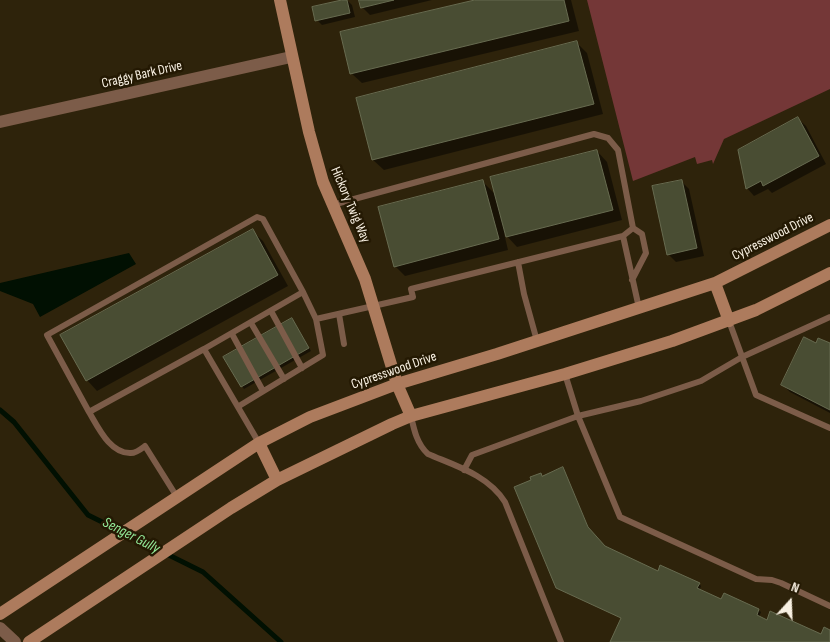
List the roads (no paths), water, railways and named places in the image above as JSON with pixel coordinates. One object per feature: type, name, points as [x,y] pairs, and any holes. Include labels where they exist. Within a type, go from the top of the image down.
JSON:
[{"type":"main road","name":"Hickory Twig Way","points":[[280,0],[291,57],[316,158],[332,205],[365,279],[397,384],[411,416]]},
{"type":"main road","name":"Cypresswood Drive","points":[[0,614],[259,443],[310,417],[397,384],[715,283],[830,225]]},
{"type":"main road","points":[[29,642],[231,508],[277,480],[411,416],[565,374],[672,341],[756,310],[830,274]]},
{"type":"main road","points":[[715,283],[729,321]]},
{"type":"main road","points":[[259,443],[277,480]]},
{"type":"street","name":"Craggy Bark Drive","points":[[0,122],[291,57]]},
{"type":"street","points":[[0,628],[15,642]]},
{"type":"lane","points":[[332,205],[594,134],[608,138],[618,150],[633,228],[642,234],[646,254],[632,280]]},
{"type":"lane","points":[[177,497],[145,446],[133,454],[122,452],[105,439],[47,335],[257,217],[262,219],[316,319],[323,355],[239,406]]},
{"type":"lane","points":[[316,319],[413,297],[411,289],[623,236],[633,228]]},
{"type":"lane","points":[[623,236],[639,308]]},
{"type":"lane","points":[[518,262],[536,341]]},
{"type":"lane","points":[[89,412],[232,334],[302,292]]},
{"type":"lane","points":[[271,312],[302,368]]},
{"type":"lane","points":[[339,314],[344,344]]},
{"type":"lane","points":[[464,470],[472,455],[578,416],[641,401],[701,381],[742,357],[830,317]]},
{"type":"lane","points":[[729,321],[756,395],[830,428]]},
{"type":"lane","points":[[251,323],[284,379]]},
{"type":"lane","points":[[232,334],[263,391]]},
{"type":"lane","points":[[204,349],[259,443]]},
{"type":"lane","points":[[565,374],[578,416],[620,517],[756,579],[772,580],[781,583],[830,606]]},
{"type":"lane","points":[[411,416],[422,449],[428,454],[491,484],[504,502],[561,642]]},
{"type":"waterway","name":"Senger Gully","points":[[0,410],[14,422],[88,515],[203,572],[281,642]]}]
